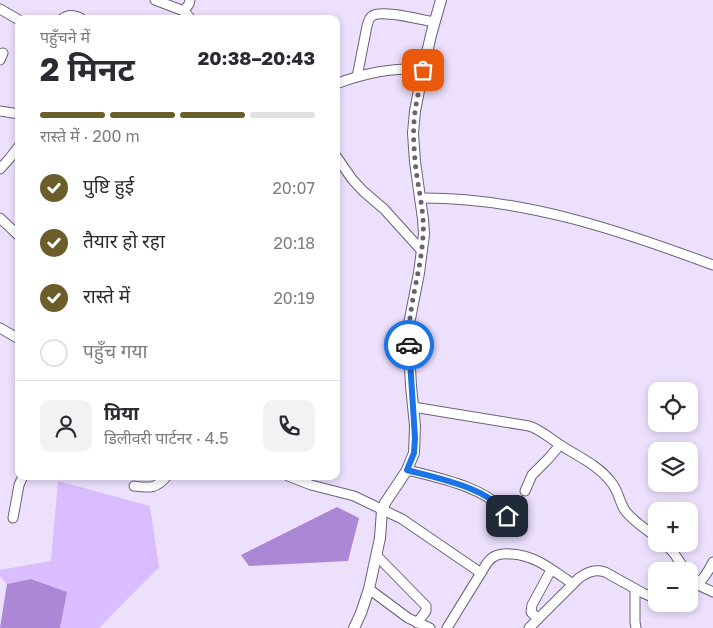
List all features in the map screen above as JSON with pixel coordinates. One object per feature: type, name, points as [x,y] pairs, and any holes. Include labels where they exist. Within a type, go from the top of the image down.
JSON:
[{"type":"street","points":[[155,0],[187,15]]},
{"type":"street","points":[[184,12],[190,0]]},
{"type":"street","points":[[354,628],[370,589],[380,538],[382,510],[407,470],[414,453],[415,426],[408,330],[424,234],[415,162],[415,111],[434,22],[441,0]]},
{"type":"street","points":[[0,10],[15,18]]},
{"type":"street","points":[[357,77],[367,26],[374,14],[385,13],[434,22]]},
{"type":"street","points":[[340,83],[357,77],[403,68],[423,70]]},
{"type":"street","points":[[0,111],[15,113]]},
{"type":"street","points":[[0,169],[15,151]]},
{"type":"street","points":[[340,162],[363,191],[393,218],[422,251]]},
{"type":"street","points":[[420,198],[465,199],[546,212],[636,237],[713,265]]},
{"type":"street","points":[[1,222],[15,233]]},
{"type":"street","points":[[0,328],[15,337]]},
{"type":"street","points":[[413,406],[529,426],[543,432],[560,445],[597,467],[615,487],[625,511],[648,530]]},
{"type":"street","points":[[525,491],[532,475],[560,445]]},
{"type":"street","points":[[407,470],[469,488],[497,503],[507,516]]},
{"type":"street","points":[[14,518],[21,480]]},
{"type":"street","points":[[134,486],[154,488],[164,480]]},
{"type":"street","points":[[298,480],[354,496],[382,510],[413,526],[481,573]]},
{"type":"street","points":[[448,628],[481,573],[491,558],[496,555],[527,556],[573,584]]},
{"type":"street","points":[[377,556],[426,606],[426,611],[417,622]]},
{"type":"street","points":[[713,562],[698,585],[713,592]]},
{"type":"street","points":[[538,619],[531,612],[532,605],[551,570]]},
{"type":"street","points":[[529,628],[587,572],[599,570],[648,595]]},
{"type":"street","points":[[370,589],[401,613],[430,628]]},
{"type":"street","points":[[635,589],[636,628]]},
{"type":"shaded area","points":[[58,481],[150,506],[159,567],[99,628],[60,628],[67,592],[31,579],[7,584],[0,576],[0,570],[51,561]]},
{"type":"shaded area","points":[[337,507],[359,518],[348,561],[249,566],[241,555]]},
{"type":"shaded area","points":[[31,579],[67,592],[60,628],[0,628],[7,584]]},
{"type":"way so far","points":[[409,345],[410,314],[419,273],[424,234],[415,162],[414,133],[415,111],[423,70]]},
{"type":"route","points":[[409,345],[415,438],[414,453],[407,470],[469,488],[497,503],[507,516]]}]
